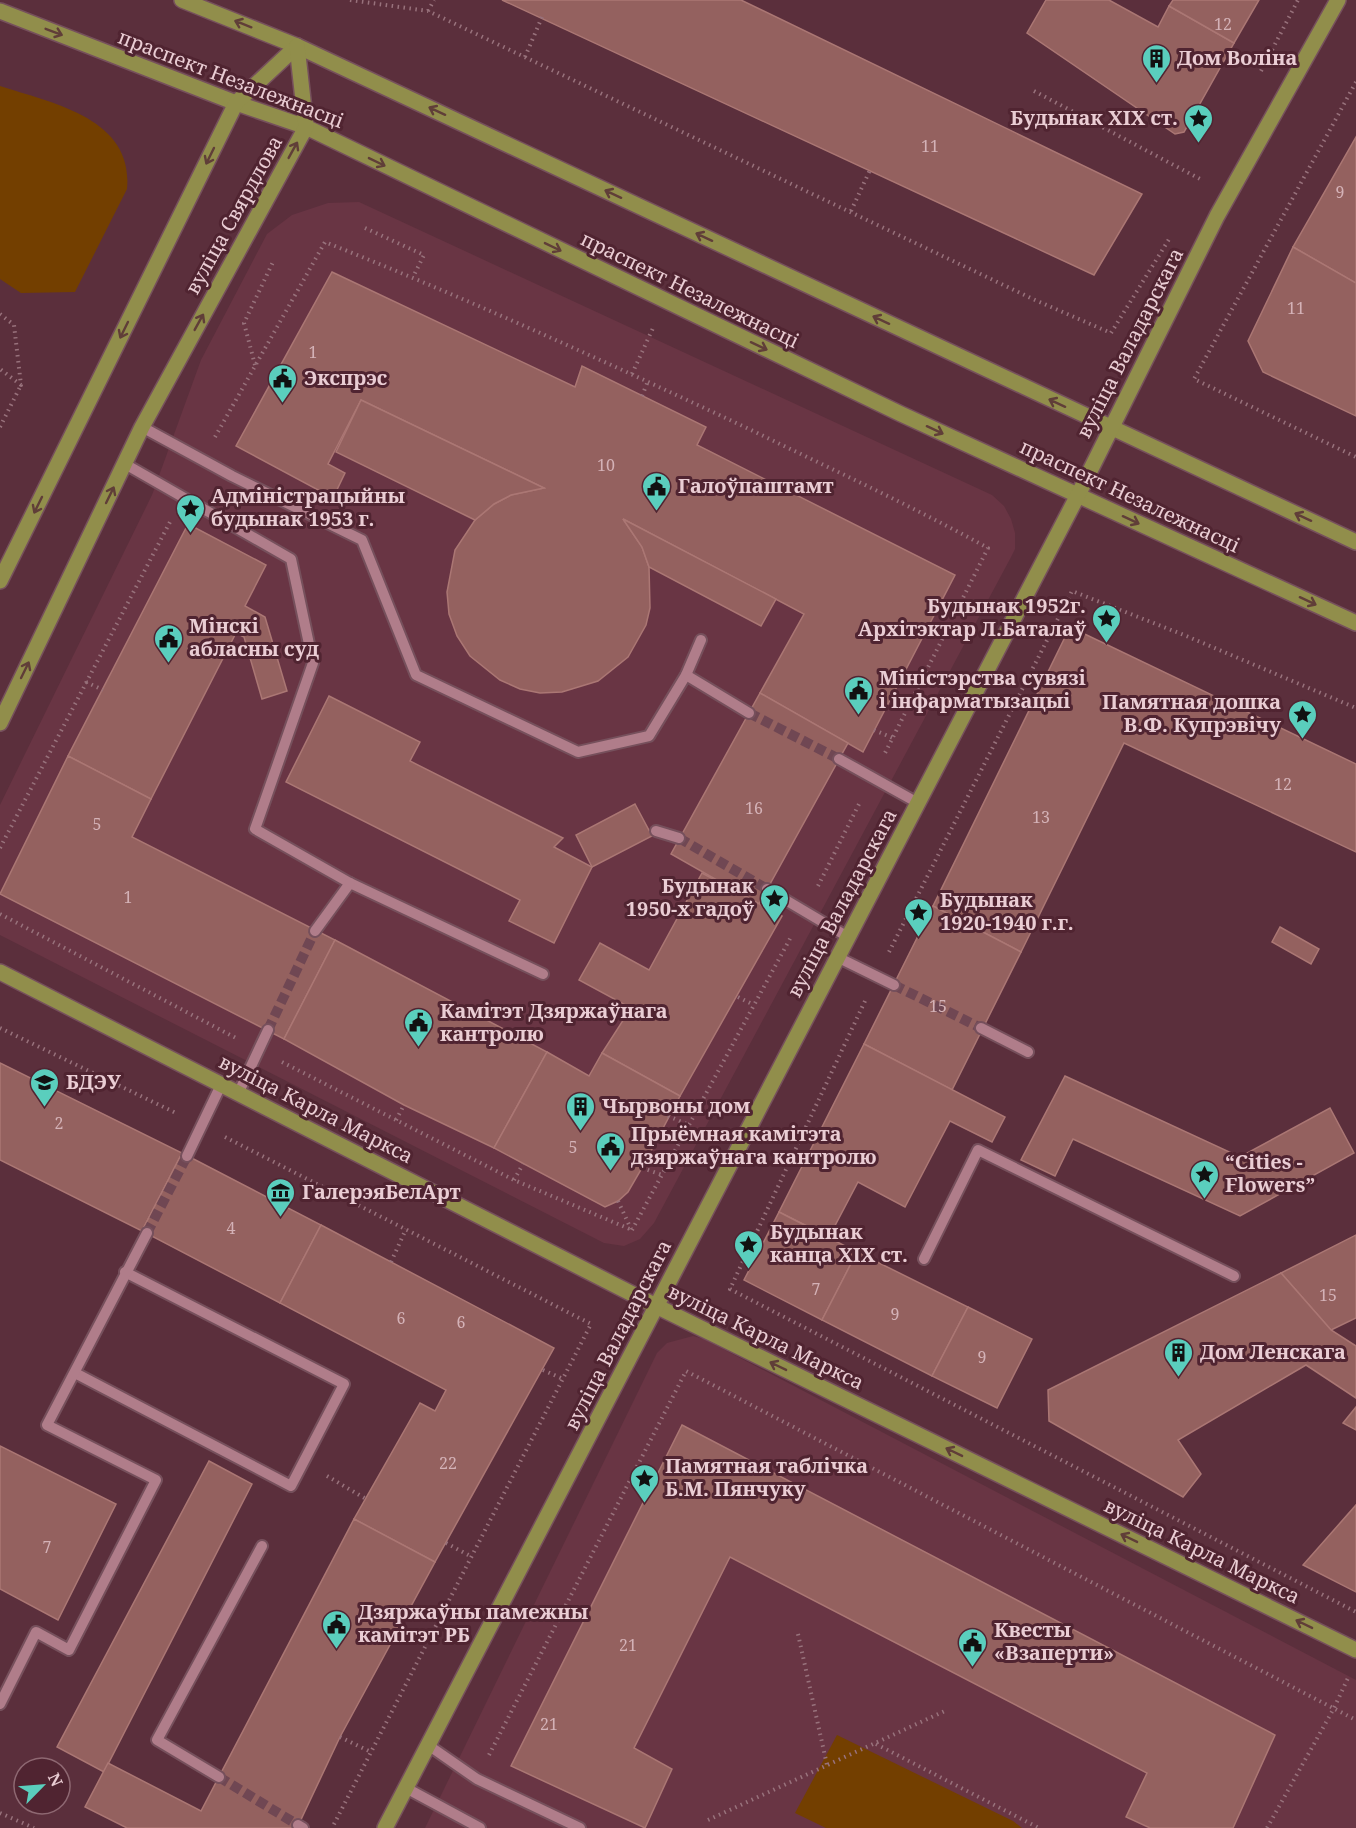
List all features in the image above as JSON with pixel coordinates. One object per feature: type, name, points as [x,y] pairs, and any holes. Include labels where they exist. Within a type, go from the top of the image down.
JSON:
[{"type":"main road","points":[[182,0],[297,46],[1356,542]]},
{"type":"main road","name":"вуліца Валадарскага","points":[[386,1828],[1078,495],[1217,216],[1338,0]]},
{"type":"main road","name":"праспект Незалежнасці","points":[[0,11],[236,103],[306,127],[666,302],[1356,623]]},
{"type":"main road","points":[[0,581],[236,103],[297,46]]},
{"type":"main road","name":"вуліца Свярдлова","points":[[0,723],[142,427],[306,127],[297,46]]},
{"type":"main road","name":"вуліца Карла Маркса","points":[[0,972],[656,1306],[1356,1650]]},
{"type":"lane","points":[[142,427],[202,460],[362,540],[416,675],[578,752],[649,736],[686,675],[701,640]]},
{"type":"lane","points":[[125,464],[291,559],[313,663],[255,829],[350,883],[543,974]]},
{"type":"lane","points":[[686,675],[749,713]]},
{"type":"lane","points":[[839,759],[918,803]]},
{"type":"lane","points":[[656,831],[679,838]]},
{"type":"lane","points":[[315,931],[350,883]]},
{"type":"lane","points":[[767,889],[848,937]]},
{"type":"lane","points":[[837,957],[894,985]]},
{"type":"lane","points":[[981,1028],[1028,1052]]},
{"type":"lane","points":[[238,1094],[268,1030]]},
{"type":"lane","points":[[187,1156],[221,1084]]},
{"type":"lane","points":[[924,1259],[978,1150],[1234,1276]]},
{"type":"lane","points":[[0,1704],[36,1632],[69,1650],[156,1480],[47,1425],[147,1233]]},
{"type":"lane","points":[[75,1373],[291,1486],[344,1384],[125,1272]]},
{"type":"lane","points":[[219,1777],[157,1740],[262,1546]]},
{"type":"lane","points":[[428,1745],[477,1779],[580,1828]]},
{"type":"lane","points":[[406,1788],[480,1828]]},
{"type":"path","points":[[350,0],[428,11],[1110,333]]},
{"type":"path","points":[[428,11],[434,0]]},
{"type":"path","points":[[525,57],[542,17]]},
{"type":"path","points":[[1356,82],[1194,379],[1356,457]]},
{"type":"path","points":[[1034,91],[1203,181]]},
{"type":"path","points":[[851,211],[870,170]]},
{"type":"path","points":[[365,228],[424,255],[413,277]]},
{"type":"path","points":[[202,460],[325,242],[413,277],[648,381],[925,513],[988,548]]},
{"type":"path","points":[[255,366],[244,323],[273,262]]},
{"type":"path","points":[[632,374],[666,302]]},
{"type":"path","points":[[0,314],[14,325],[21,385],[0,427]]},
{"type":"path","points":[[0,369],[21,385]]},
{"type":"path","points":[[642,396],[648,381]]},
{"type":"path","points":[[0,848],[184,496]]},
{"type":"path","points":[[1356,708],[1184,634],[1072,591],[876,977],[730,1289],[1356,1612]]},
{"type":"path","points":[[86,682],[103,690]]},
{"type":"path","points":[[874,730],[893,738]]},
{"type":"path","points":[[0,914],[260,1051],[514,1180],[632,1230],[618,1202]]},
{"type":"path","points":[[738,997],[754,1005]]},
{"type":"path","points":[[0,1028],[202,1125],[591,1324],[332,1828]]},
{"type":"path","points":[[396,1120],[404,1104]]},
{"type":"path","points":[[668,1116],[688,1125]]},
{"type":"path","points":[[514,1180],[523,1164]]},
{"type":"path","points":[[642,1168],[662,1175]]},
{"type":"path","points":[[391,1262],[405,1229]]},
{"type":"path","points":[[543,1370],[563,1379]]},
{"type":"path","points":[[477,1779],[686,1371],[1356,1720]]},
{"type":"path","points":[[303,1462],[366,1499]]},
{"type":"path","points":[[446,1543],[472,1557]]},
{"type":"path","points":[[798,1634],[827,1765]]},
{"type":"path","points":[[1267,1828],[1334,1708],[1352,1670]]},
{"type":"path","points":[[708,1820],[947,1710]]},
{"type":"path","points":[[340,1737],[371,1752]]},
{"type":"path","points":[[875,1743],[1039,1828]]},
{"type":"path","points":[[0,1813],[34,1828]]},
{"type":"shaded area","points":[[0,86],[43,99],[86,117],[104,130],[117,145],[126,165],[127,189],[75,292],[21,293],[0,279]]},
{"type":"shaded area","points":[[359,202],[992,495],[1004,506],[1015,533],[1015,549],[1010,559],[654,1223],[640,1239],[624,1246],[604,1243],[0,935],[0,805],[152,495],[201,360],[267,234],[292,215],[328,203]]},
{"type":"shaded area","points":[[693,1336],[704,1339],[1356,1680],[1356,1828],[425,1828],[657,1353],[667,1343]]},
{"type":"shaded area","points":[[837,1735],[1013,1821],[1022,1828],[826,1828],[795,1813]]},
{"type":"building","points":[[502,0],[741,0],[1142,194],[1094,275]]},
{"type":"building","name":"Дом Воліна","points":[[1046,0],[1109,0],[1158,27],[1169,6],[1234,43],[1184,132],[1175,134],[1027,33]]},
{"type":"building","points":[[1173,0],[1259,0],[1234,43],[1169,6]]},
{"type":"building","points":[[1356,137],[1356,283],[1293,247]]},
{"type":"building","points":[[1293,247],[1356,283],[1356,416],[1263,372],[1248,341]]},
{"type":"building","name":"Галоўпаштамт","points":[[332,272],[575,387],[582,366],[706,427],[697,445],[955,575],[863,752],[760,693],[804,614],[623,519],[642,547],[649,567],[650,608],[646,625],[628,657],[598,681],[562,692],[540,693],[520,689],[500,680],[470,656],[457,636],[449,614],[447,592],[455,550],[475,520],[494,504],[511,495],[544,488],[361,400],[328,464],[345,473],[333,498],[236,446]]},
{"type":"building","points":[[361,400],[544,488],[511,495],[494,504],[475,520],[336,452]]},
{"type":"building","points":[[623,519],[776,599],[761,626],[649,567],[642,547]]},
{"type":"building","name":"Мінскі абласны суд","points":[[188,524],[266,565],[245,606],[265,617],[287,691],[262,699],[244,637],[236,633],[151,799],[68,756]]},
{"type":"building","points":[[1070,627],[1356,764],[1356,852],[1124,743],[1021,952],[933,906]]},
{"type":"building","points":[[760,693],[848,743],[759,904],[671,854]]},
{"type":"building","points":[[329,696],[420,742],[410,761],[563,838],[554,847],[592,867],[554,943],[509,921],[520,900],[286,782]]},
{"type":"building","points":[[68,756],[151,799],[132,837],[335,940],[284,1039],[0,894]]},
{"type":"building","points":[[635,804],[652,836],[592,867],[576,835]]},
{"type":"building","points":[[702,873],[782,916],[680,1096],[602,1053],[631,1008],[579,980],[600,943],[649,970]]},
{"type":"building","points":[[933,906],[1021,952],[952,1090],[864,1044]]},
{"type":"building","points":[[1280,927],[1319,949],[1311,964],[1272,942]]},
{"type":"building","name":"Камітэт Дзяржаўнага кантролю","points":[[335,940],[547,1052],[494,1148],[404,1105],[284,1039]]},
{"type":"building","points":[[864,1044],[1005,1117],[992,1142],[950,1121],[905,1207],[858,1182],[829,1237],[779,1212]]},
{"type":"building","name":"Чырвоны дом","points":[[547,1052],[589,1076],[602,1053],[680,1096],[628,1192],[618,1201],[605,1207],[494,1148]]},
{"type":"building","name":"БДЭУ","points":[[0,1063],[182,1153],[142,1231],[0,1160]]},
{"type":"building","points":[[1065,1076],[1240,1157],[1330,1108],[1354,1153],[1240,1216],[1073,1139],[1055,1176],[1021,1160]]},
{"type":"building","points":[[182,1153],[321,1225],[280,1303],[142,1231]]},
{"type":"building","points":[[779,1212],[857,1252],[822,1320],[744,1280]]},
{"type":"building","points":[[321,1225],[554,1348],[435,1562],[354,1519],[420,1403],[435,1411],[446,1390],[280,1303]]},
{"type":"building","points":[[1356,1235],[1356,1318],[1331,1330],[1281,1273]]},
{"type":"building","points":[[857,1252],[968,1307],[932,1376],[822,1320]]},
{"type":"building","name":"Дом Ленскага","points":[[1281,1273],[1331,1330],[1356,1346],[1356,1398],[1306,1365],[1178,1440],[1201,1474],[1183,1497],[1049,1421],[1048,1390]]},
{"type":"building","points":[[968,1307],[1032,1339],[997,1408],[932,1376]]},
{"type":"building","name":"Дом Ленскага","points":[[1356,1407],[1356,1430],[1343,1423]]},
{"type":"building","points":[[682,1425],[1275,1735],[1233,1828],[1150,1828],[1126,1817],[1147,1773],[730,1557],[634,1748],[672,1769],[645,1828],[511,1766]]},
{"type":"building","points":[[0,1446],[116,1504],[58,1620],[0,1589]]},
{"type":"building","points":[[209,1461],[252,1484],[104,1772],[57,1747]]},
{"type":"building","points":[[1356,1505],[1356,1592],[1303,1565]]},
{"type":"building","name":"Дзяржаўны памежны камітэт РБ","points":[[354,1519],[435,1562],[340,1737],[297,1828],[127,1828],[85,1807],[108,1763],[201,1811]]},
{"type":"tunnel","points":[[749,713],[839,759]]},
{"type":"tunnel","points":[[679,838],[767,889]]},
{"type":"tunnel","points":[[268,1030],[315,931]]},
{"type":"tunnel","points":[[894,985],[981,1028]]},
{"type":"tunnel","points":[[147,1233],[187,1156]]},
{"type":"tunnel","points":[[219,1777],[298,1825]]},
{"type":"place","name":"Дом Воліна","points":[[1156,84]]},
{"type":"place","name":"Будынак XIX ст.","points":[[1199,144]]},
{"type":"place","name":"Экспрэс","points":[[283,404]]},
{"type":"place","name":"Галоўпаштамт","points":[[657,512]]},
{"type":"place","name":"Адміністрацыйны будынак 1953 г.","points":[[190,534]]},
{"type":"place","name":"Будынак 1952г. Архітэктар Л.Баталаў","points":[[1107,644]]},
{"type":"place","name":"Мінскі абласны суд","points":[[168,664]]},
{"type":"place","name":"Міністэрства сувязі і інфарматызацыі","points":[[858,716]]},
{"type":"place","name":"Памятная дошка В.Ф. Купрэвічу","points":[[1302,740]]},
{"type":"place","name":"Будынак 1950-х гадоў","points":[[775,924]]},
{"type":"place","name":"Будынак 1920-1940 г.г.","points":[[919,938]]},
{"type":"place","name":"Камітэт Дзяржаўнага кантролю","points":[[419,1048]]},
{"type":"place","name":"БДЭУ","points":[[45,1108]]},
{"type":"place","name":"Чырвоны дом","points":[[581,1132]]},
{"type":"place","name":"Прыёмная камітэта дзяржаўнага кантролю","points":[[610,1172]]},
{"type":"place","name":"“Cities - Flowers”","points":[[1204,1200]]},
{"type":"place","name":"ГалерэяБелАрт","points":[[281,1218]]},
{"type":"place","name":"Будынак канца ХІХ ст.","points":[[749,1270]]},
{"type":"place","name":"Дом Ленскага","points":[[1179,1378]]},
{"type":"place","name":"Памятная таблічка Б.М. Пянчуку","points":[[644,1504]]},
{"type":"place","name":"Дзяржаўны памежны камітэт РБ","points":[[337,1650]]},
{"type":"place","name":"Квесты «Взаперти»","points":[[973,1668]]}]
